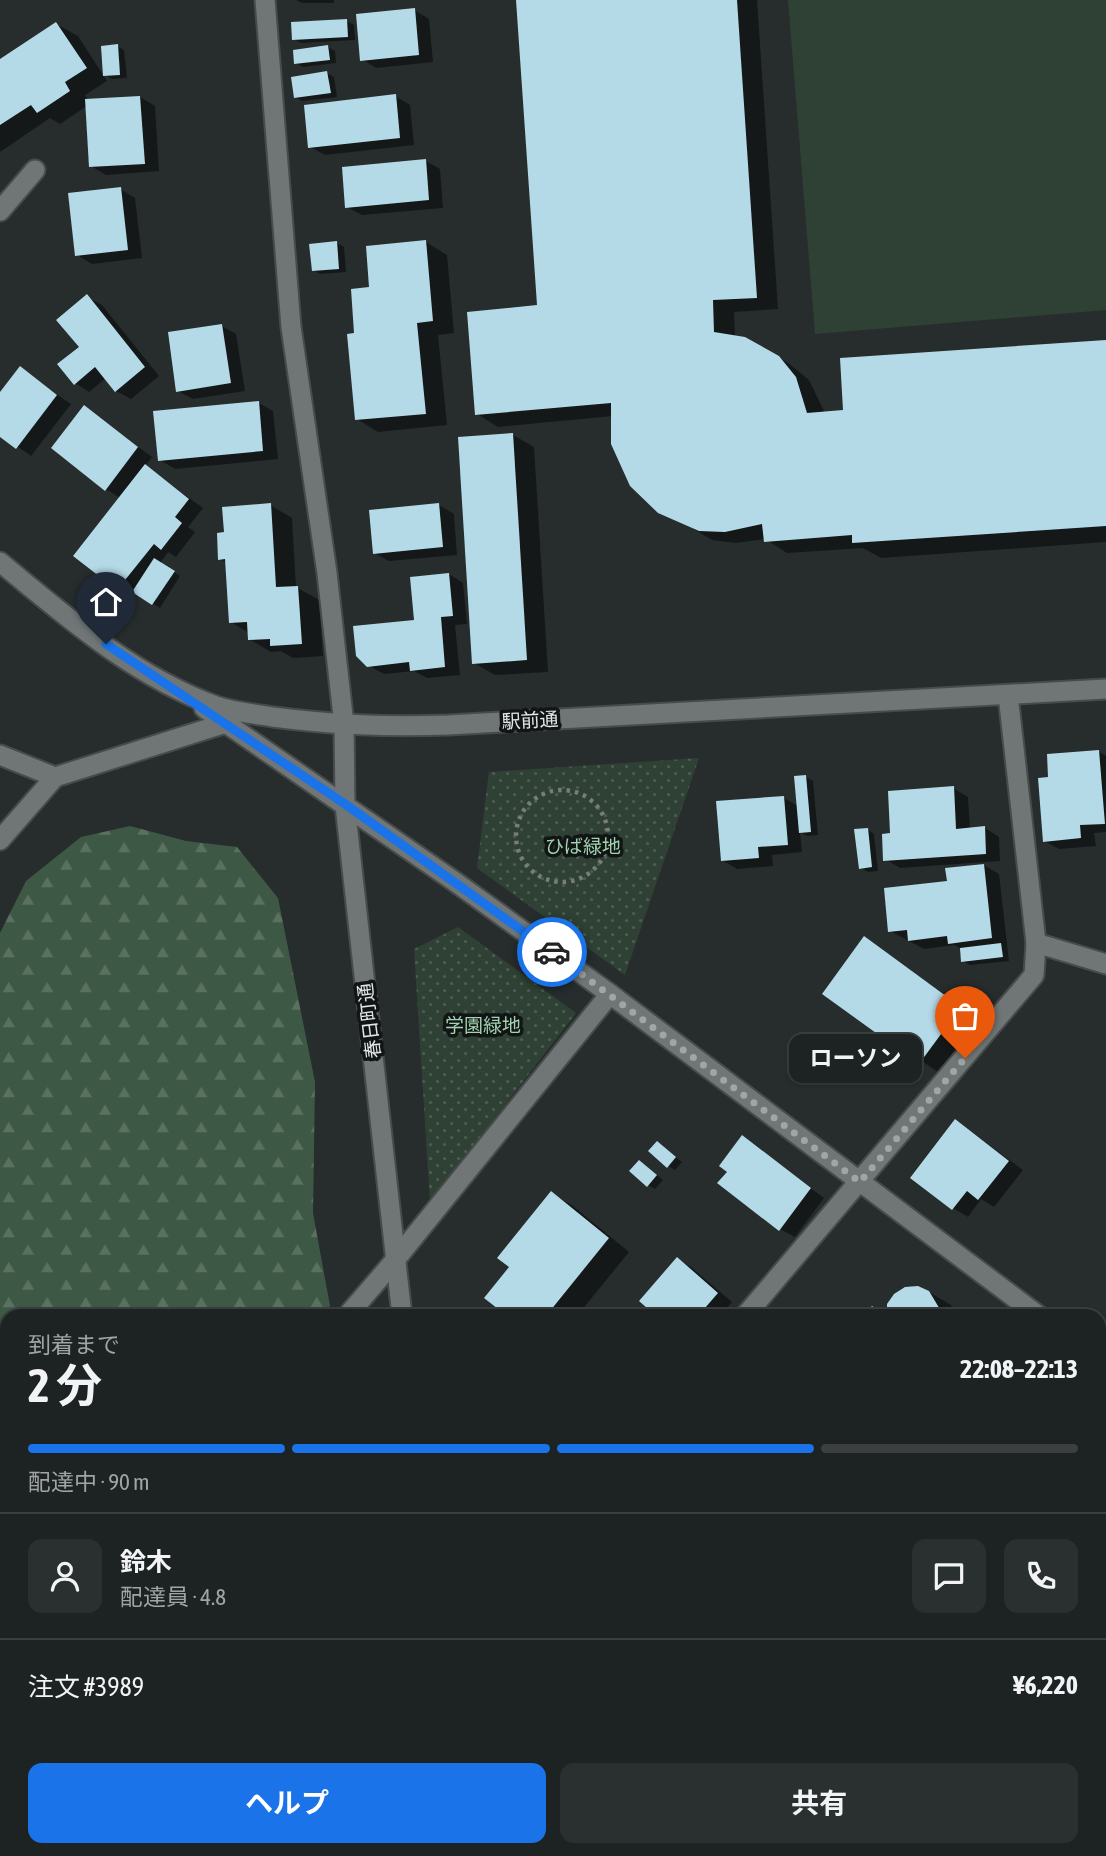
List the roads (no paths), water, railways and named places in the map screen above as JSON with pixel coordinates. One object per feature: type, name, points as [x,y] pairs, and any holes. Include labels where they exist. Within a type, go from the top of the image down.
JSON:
[{"type":"street","name":"春日町通","points":[[265,0],[291,327],[327,573],[344,726],[345,804],[401,1309]]},
{"type":"street","points":[[0,211],[35,170]]},
{"type":"street","name":"駅前通","points":[[0,562],[70,620],[180,691],[218,707],[248,714],[344,726],[448,724],[1106,688]]},
{"type":"street","points":[[180,691],[345,804],[610,994],[1031,1309]]},
{"type":"street","points":[[751,1309],[1034,975],[1036,943],[1008,695]]},
{"type":"street","points":[[0,840],[55,777],[226,723]]},
{"type":"street","points":[[0,755],[55,777]]},
{"type":"street","points":[[1036,943],[1106,964]]},
{"type":"street","points":[[353,1309],[610,994]]},
{"type":"place","name":"ローソン","points":[[965,1058]]},
{"type":"park label","name":"ひば緑地","points":[[583,846]]},
{"type":"park label","name":"学園緑地","points":[[483,1025]]}]
